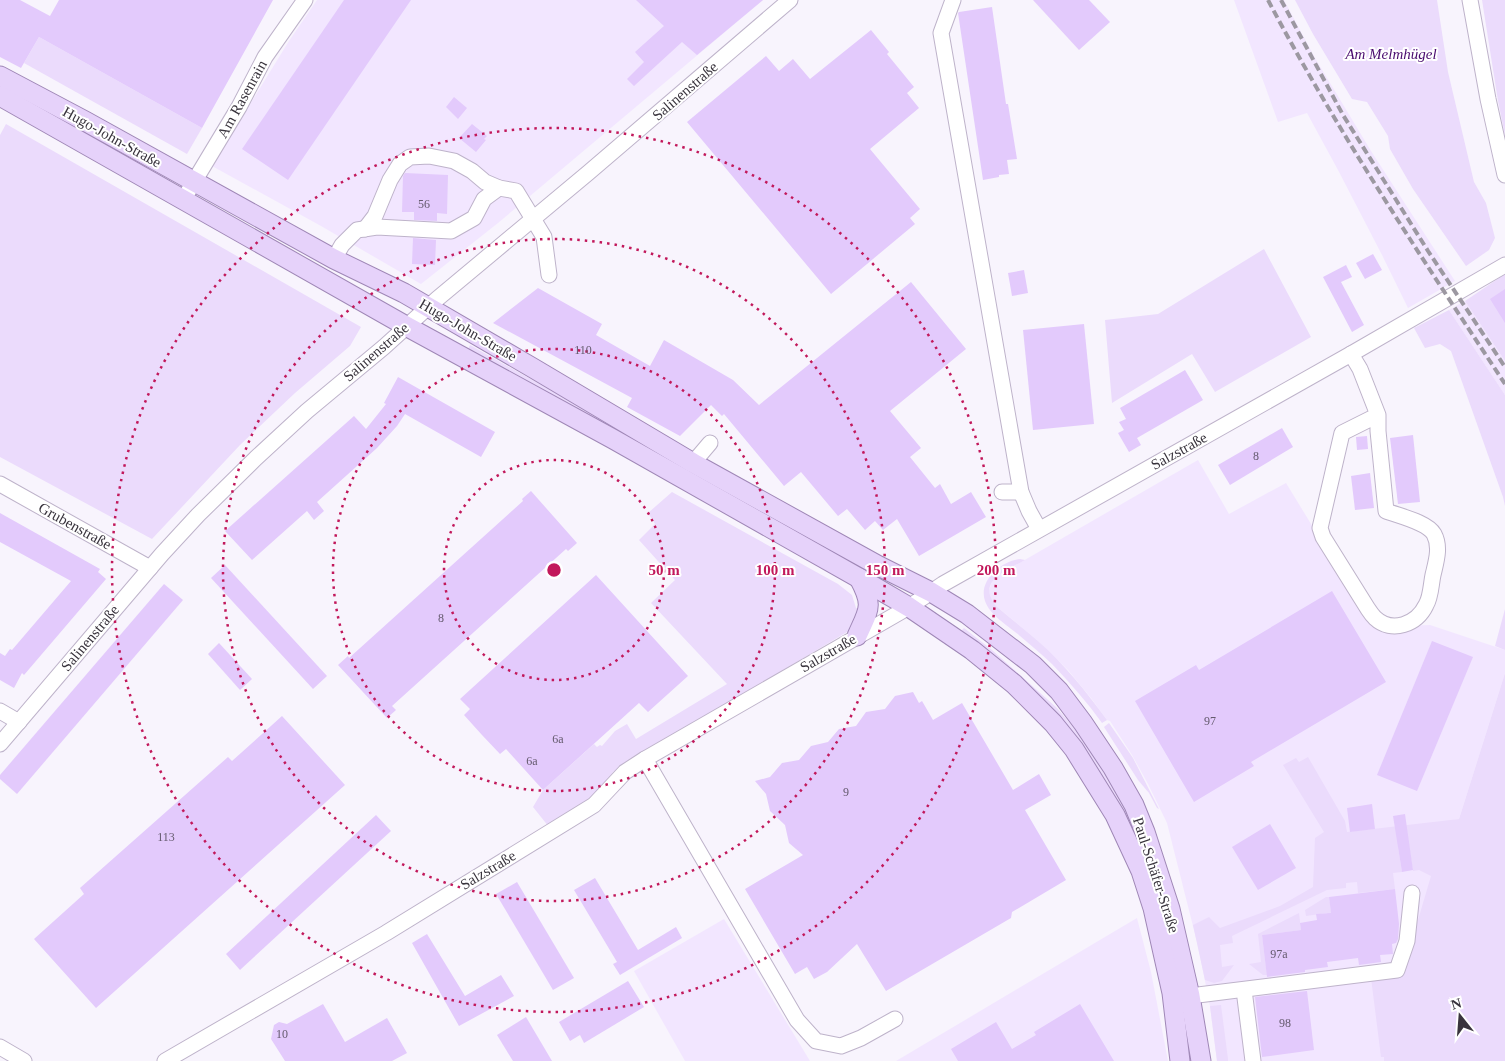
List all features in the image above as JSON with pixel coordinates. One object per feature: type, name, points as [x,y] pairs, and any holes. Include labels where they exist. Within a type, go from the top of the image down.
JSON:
[{"type":"main road","name":"Hugo-John-Straße","points":[[1,84],[85,121],[334,259],[404,293],[526,363],[693,463],[879,566],[931,592]]},
{"type":"main road","name":"Hugo-John-Straße","points":[[1,84],[183,200],[406,326],[614,439],[909,607]]},
{"type":"main road","points":[[857,636],[868,610],[867,594],[859,578]]},
{"type":"main road","name":"Paul-Schäfer-Straße","points":[[931,592],[966,614],[1033,664],[1059,691],[1113,768],[1134,806],[1148,840],[1170,910],[1190,996],[1201,1061]]},
{"type":"main road","name":"Paul-Schäfer-Straße","points":[[909,607],[972,650],[1014,684],[1053,723],[1074,749],[1115,815],[1141,871],[1153,908],[1172,993],[1180,1061]]},
{"type":"street","name":"Am Rasenrain","points":[[183,200],[265,57],[305,0]]},
{"type":"street","name":"Salinenstraße","points":[[0,744],[150,568],[198,515],[256,458],[307,411],[428,307],[652,120],[790,0]]},
{"type":"street","points":[[953,0],[941,34],[1021,492],[1039,529]]},
{"type":"street","points":[[1470,0],[1505,175]]},
{"type":"street","points":[[365,229],[375,216],[390,180],[400,164],[410,157],[429,156],[454,161],[472,171],[485,182],[500,188],[516,191],[544,237],[550,275]]},
{"type":"street","points":[[334,259],[342,245],[357,230],[377,226],[451,231],[474,218],[484,199],[500,188]]},
{"type":"street","name":"Salzstraße","points":[[165,1061],[388,937],[594,805],[625,772],[645,759],[909,607],[931,592],[1039,529],[1351,354],[1505,265]]},
{"type":"street","points":[[1351,354],[1360,369],[1378,416],[1386,511],[1427,526],[1434,534],[1438,544],[1438,554],[1427,604],[1417,618],[1404,625],[1390,625],[1376,619],[1323,537],[1320,528],[1342,433],[1378,416]]},
{"type":"street","points":[[693,463],[710,443]]},
{"type":"street","name":"Grubenstraße","points":[[0,484],[150,568]]},
{"type":"street","points":[[1002,492],[1021,492]]},
{"type":"street","points":[[0,711],[19,722]]},
{"type":"street","points":[[645,759],[797,1020],[816,1041],[841,1046],[861,1038],[895,1019]]},
{"type":"street","points":[[1190,996],[1398,970],[1408,941],[1412,893]]},
{"type":"street","points":[[1244,990],[1253,1061]]},
{"type":"street","points":[[0,1047],[24,1061]]},
{"type":"shaded area","points":[[317,0],[763,0],[498,223],[421,284],[212,166],[289,41]]},
{"type":"shaded area","points":[[1234,0],[1284,0],[1315,58],[1371,151],[1455,281],[1408,308],[1307,113],[1278,122]]},
{"type":"shaded area","points":[[1465,301],[1505,361],[1505,395],[1449,310]]},
{"type":"shaded area","points":[[1198,460],[1229,514],[1286,483],[1374,627],[1430,625],[1505,650],[1505,673],[1459,819],[1448,821],[1391,1014],[1384,1061],[1217,1061],[1210,1006],[1198,946],[1167,823],[1148,784],[1110,721],[1107,720],[1068,670],[990,599],[989,591],[995,577]]},
{"type":"shaded area","points":[[1137,918],[1151,972],[1168,1061],[896,1061]]},
{"type":"shaded area","points":[[724,919],[810,1061],[685,1061],[634,971]]},
{"type":"green space","name":"Am Melmhügel","points":[[1295,0],[1437,0],[1448,72],[1474,182],[1486,203],[1495,238],[1489,250],[1466,266],[1413,189],[1390,149],[1388,136],[1367,102],[1352,99]]},
{"type":"green space","points":[[1482,0],[1505,0],[1505,135],[1498,101]]},
{"type":"green space","points":[[39,37],[202,128],[187,154],[24,63]]},
{"type":"green space","points":[[6,124],[361,327],[350,346],[295,393],[240,445],[152,539],[0,457],[0,135]]},
{"type":"green space","points":[[1264,249],[1311,337],[1215,392],[1192,354],[1112,403],[1105,320],[1158,314]]},
{"type":"green space","points":[[1505,274],[1505,361],[1465,301]]},
{"type":"green space","points":[[1449,310],[1505,395],[1505,506],[1451,351],[1440,344],[1425,348],[1414,328]]},
{"type":"green space","points":[[470,345],[756,505],[757,508],[755,509],[468,349]]},
{"type":"green space","points":[[672,492],[838,584],[852,595],[856,608],[861,609],[852,629],[613,772],[592,797],[549,827],[533,807],[543,790],[594,744],[597,747],[602,746],[615,731],[627,724],[636,739],[727,684],[651,603],[675,580],[639,540],[655,524],[648,513]]},
{"type":"green space","points":[[1020,559],[1025,560],[1002,573],[991,583],[989,590],[991,597],[996,606],[1038,641],[1066,668],[1107,720],[1102,723],[1052,664],[995,616],[987,606],[984,594],[988,579],[999,568]]},
{"type":"green space","points":[[1505,609],[1505,650],[1495,646]]},
{"type":"green space","points":[[964,628],[992,650],[1057,708],[1086,742],[1117,792],[1134,826],[1174,957],[1192,1061],[1188,1061],[1112,794],[961,631]]},
{"type":"green space","points":[[1505,673],[1505,1061],[1384,1061],[1384,1057],[1381,1057],[1371,978],[1402,974],[1431,876],[1419,870],[1413,871],[1409,845],[1398,847],[1402,872],[1393,873],[1395,889],[1358,893],[1357,882],[1346,883],[1346,888],[1327,890],[1232,936],[1233,943],[1220,945],[1222,967],[1234,965],[1222,981],[1214,983],[1205,980],[1193,925],[1209,917],[1220,928],[1280,906],[1313,887],[1315,838],[1324,832],[1283,765],[1296,758],[1299,762],[1308,757],[1345,821],[1347,832],[1459,819]]},
{"type":"green space","points":[[1109,723],[1133,758],[1159,809],[1104,727]]},
{"type":"green space","points":[[1329,897],[1333,926],[1329,926],[1327,913],[1306,916],[1305,910]]},
{"type":"green space","points":[[1299,913],[1301,930],[1262,935],[1267,975],[1263,975],[1249,964],[1261,962],[1258,934]]},
{"type":"green space","points":[[1221,1005],[1228,1061],[1217,1061],[1210,1006]]},
{"type":"building","points":[[0,0],[20,0],[50,16],[59,0],[273,0],[202,128],[39,37],[21,68],[0,57]]},
{"type":"building","points":[[344,0],[411,0],[288,180],[242,149]]},
{"type":"building","points":[[636,0],[763,0],[697,55],[682,42],[634,86],[627,79],[644,62],[635,52],[664,26]]},
{"type":"building","points":[[1033,0],[1089,0],[1110,22],[1079,50]]},
{"type":"building","points":[[992,7],[1006,104],[1008,104],[1017,159],[1007,160],[1009,174],[983,180],[958,13]]},
{"type":"building","points":[[871,30],[889,52],[887,54],[914,87],[907,93],[919,108],[870,149],[920,209],[910,218],[915,224],[831,294],[687,122],[766,56],[779,71],[793,59],[810,79]]},
{"type":"building","points":[[454,97],[467,108],[458,119],[446,107]]},
{"type":"building","points":[[472,124],[487,136],[476,152],[459,138]]},
{"type":"building","points":[[405,173],[448,175],[447,214],[437,213],[437,221],[414,220],[414,212],[402,212],[403,176]]},
{"type":"building","points":[[413,238],[436,240],[435,265],[412,264]]},
{"type":"building","points":[[1373,254],[1382,270],[1365,279],[1356,263]]},
{"type":"building","points":[[1346,265],[1352,277],[1341,282],[1364,325],[1352,332],[1323,277]]},
{"type":"building","points":[[1024,270],[1028,293],[1012,296],[1008,273]]},
{"type":"building","points":[[911,282],[966,349],[890,411],[921,448],[910,457],[935,488],[940,484],[951,504],[971,492],[986,517],[919,556],[897,519],[883,530],[875,521],[865,530],[847,509],[838,516],[801,472],[784,486],[724,414],[722,416],[711,405],[680,436],[627,407],[632,398],[493,323],[538,288],[602,324],[596,335],[650,366],[664,340],[733,380],[759,405]]},
{"type":"building","points":[[1505,289],[1505,323],[1490,299]]},
{"type":"building","points":[[1084,324],[1094,424],[1033,430],[1023,330]]},
{"type":"building","points":[[1185,370],[1203,400],[1137,438],[1141,445],[1129,452],[1118,433],[1124,430],[1119,422],[1126,419],[1120,408]]},
{"type":"building","points":[[398,377],[495,432],[481,457],[405,414],[377,448],[317,502],[324,511],[314,520],[307,511],[252,560],[225,531],[354,416],[366,429],[386,404],[384,403]]},
{"type":"building","points":[[1282,428],[1293,447],[1230,485],[1218,465]]},
{"type":"building","points":[[1413,435],[1420,502],[1398,504],[1390,438]]},
{"type":"building","points":[[1367,436],[1368,449],[1357,450],[1356,437]]},
{"type":"building","points":[[1370,473],[1374,508],[1355,510],[1351,476]]},
{"type":"building","points":[[531,491],[577,543],[568,551],[566,549],[392,706],[396,710],[387,718],[338,665],[348,656],[349,658],[523,501],[522,499]]},
{"type":"building","points":[[0,513],[100,569],[98,572],[106,579],[24,675],[22,673],[14,688],[0,680],[0,653],[5,656],[10,649],[12,650],[71,581],[0,542]]},
{"type":"building","points":[[225,565],[327,676],[313,689],[211,578]]},
{"type":"building","points":[[596,575],[688,676],[648,712],[639,703],[543,790],[506,749],[500,754],[482,735],[464,715],[470,709],[460,699]]},
{"type":"building","points":[[164,584],[183,600],[17,794],[0,779],[0,775]]},
{"type":"building","points":[[1332,591],[1386,682],[1251,762],[1254,766],[1194,802],[1135,701],[1196,665],[1199,670]]},
{"type":"building","points":[[1432,641],[1473,657],[1417,791],[1377,775]]},
{"type":"building","points":[[219,643],[252,679],[240,690],[208,654]]},
{"type":"building","points":[[913,692],[919,703],[922,701],[933,720],[962,703],[1013,790],[1039,774],[1051,795],[1025,810],[1066,880],[1012,912],[1011,918],[886,991],[857,944],[827,972],[814,979],[807,967],[795,974],[745,889],[803,855],[789,843],[785,825],[770,811],[766,794],[755,781],[770,777],[782,763],[799,760],[811,746],[828,742],[839,729],[856,726],[866,712],[885,709],[895,696]]},
{"type":"building","points":[[282,716],[345,785],[96,1008],[34,939],[84,894],[80,888],[228,757],[232,761]]},
{"type":"building","points":[[1372,804],[1375,829],[1350,832],[1347,808]]},
{"type":"building","points":[[1405,814],[1413,870],[1402,872],[1393,816]]},
{"type":"building","points":[[376,815],[391,831],[240,970],[226,954]]},
{"type":"building","points":[[1270,824],[1296,868],[1258,890],[1232,847]]},
{"type":"building","points":[[595,878],[638,950],[676,927],[682,938],[620,975],[613,964],[617,962],[574,890]]},
{"type":"building","points":[[517,882],[574,978],[553,990],[496,894]]},
{"type":"building","points":[[1395,889],[1399,924],[1398,939],[1396,943],[1392,944],[1393,954],[1380,955],[1381,962],[1359,965],[1358,958],[1327,962],[1328,967],[1267,977],[1262,935],[1301,930],[1300,923],[1317,920],[1316,914],[1331,913],[1329,897]]},
{"type":"building","points":[[427,934],[465,996],[501,975],[514,996],[459,1026],[412,943]]},
{"type":"building","points":[[628,981],[644,1007],[584,1043],[580,1035],[570,1041],[559,1022]]},
{"type":"building","points":[[1307,991],[1314,1050],[1262,1057],[1255,997]]},
{"type":"building","points":[[323,1004],[345,1042],[387,1018],[407,1053],[392,1061],[285,1061],[271,1039],[274,1025],[279,1022],[287,1024]]},
{"type":"building","points":[[1080,1004],[1114,1061],[958,1061],[951,1049],[996,1022],[1012,1049],[1036,1035],[1034,1032]]},
{"type":"building","points":[[526,1017],[552,1061],[513,1061],[497,1035]]},
{"type":"railway","points":[[1268,0],[1352,147],[1505,384]]},
{"type":"railway","points":[[1281,0],[1343,115],[1428,251],[1505,367]]}]
